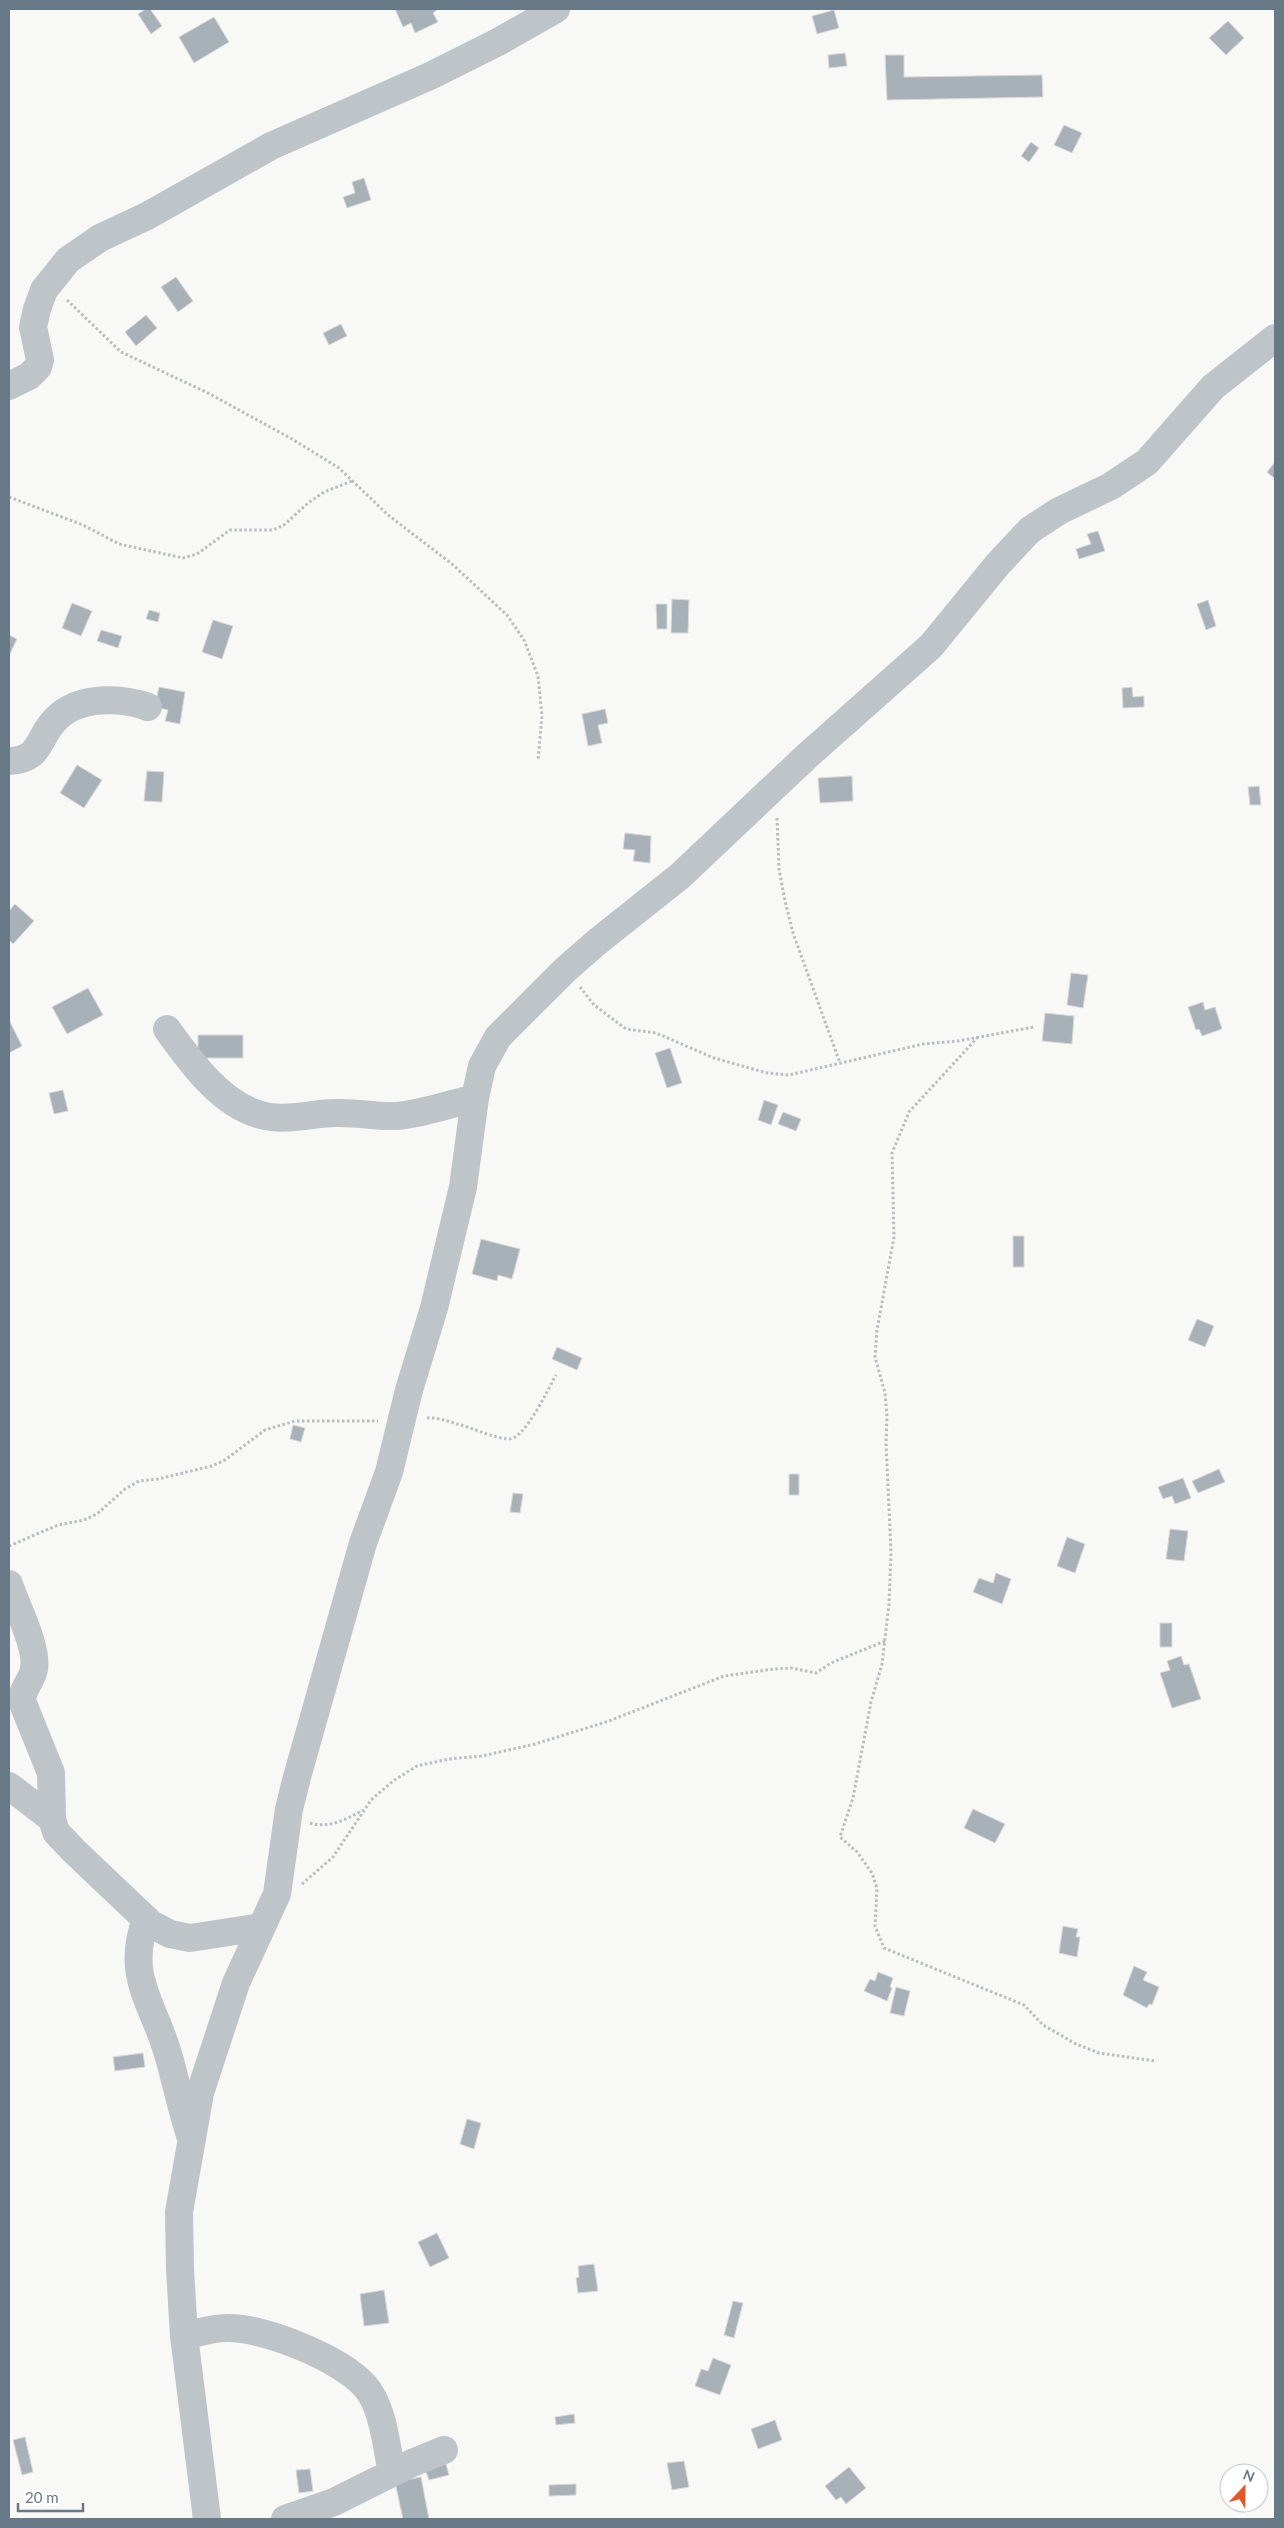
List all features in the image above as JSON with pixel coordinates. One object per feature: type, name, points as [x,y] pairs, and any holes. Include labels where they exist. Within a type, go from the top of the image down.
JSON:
[{"type":"street","points":[[9,386],[29,376],[38,367],[40,360],[33,326],[44,290],[68,260],[100,238],[163,207],[271,146],[438,72],[498,42],[556,9]]},
{"type":"street","points":[[207,2519],[184,2336],[179,2212],[200,2093],[217,2034],[236,1983],[276,1894],[289,1809],[363,1543],[389,1472],[403,1421],[409,1390],[434,1308],[462,1187],[475,1098],[482,1066],[498,1037],[561,974],[597,942],[680,876],[779,783],[931,646],[998,564],[1030,530],[1059,511],[1111,486],[1148,462],[1213,387],[1275,338]]},
{"type":"street","points":[[9,761],[18,761],[32,754],[40,746],[50,725],[65,712],[99,700],[115,699],[133,701],[148,707]]},
{"type":"street","points":[[167,1029],[188,1058],[225,1096],[261,1115],[280,1117],[355,1112],[395,1116],[475,1098]]},
{"type":"street","points":[[9,1584],[34,1658],[34,1670],[22,1694],[22,1701],[51,1773],[52,1819],[56,1832],[146,1919],[170,1934],[190,1938],[262,1927]]},
{"type":"street","points":[[9,1786],[52,1819]]},
{"type":"street","points":[[146,1919],[139,1948],[140,1985],[167,2052],[192,2141]]},
{"type":"street","points":[[184,2336],[225,2328],[251,2330],[293,2344],[337,2365],[364,2386],[372,2398],[380,2420],[392,2473]]},
{"type":"street","points":[[285,2519],[334,2502],[444,2450]]},
{"type":"path","points":[[53,279],[68,302],[121,352],[162,369],[278,431],[339,468],[388,515],[452,564],[506,615],[524,640],[538,676],[542,716],[538,761]]},
{"type":"path","points":[[9,497],[83,525],[118,544],[183,558],[196,554],[230,530],[273,530],[284,524],[324,492],[352,481]]},
{"type":"path","points":[[779,783],[776,801],[778,857],[785,901],[794,933],[840,1063]]},
{"type":"path","points":[[561,974],[577,984],[594,1005],[616,1024],[632,1031],[656,1033],[714,1058],[767,1073],[789,1075],[923,1044],[1034,1027]]},
{"type":"path","points":[[978,1037],[909,1112],[892,1152],[894,1236],[877,1330],[876,1357],[885,1393],[888,1417],[886,1443],[891,1552],[885,1641],[853,1798],[840,1834],[843,1841],[857,1852],[872,1873],[877,1888],[875,1926],[884,1948],[1024,2005],[1042,2025],[1076,2044],[1099,2053],[1154,2061]]},
{"type":"path","points":[[9,1546],[58,1525],[84,1520],[97,1514],[125,1489],[139,1480],[166,1477],[212,1466],[225,1460],[254,1437],[295,1421],[403,1421],[431,1418],[510,1439],[517,1437],[522,1432],[556,1375]]},
{"type":"path","points":[[276,1894],[296,1888],[314,1875],[333,1857],[371,1800],[393,1781],[418,1766],[449,1758],[482,1756],[535,1744],[610,1721],[724,1676],[792,1668],[816,1673],[831,1663],[885,1641]]},
{"type":"path","points":[[289,1809],[308,1822],[318,1825],[332,1824],[364,1810]]},
{"type":"building","points":[[146,9],[150,9],[162,26],[151,34],[138,14]]},
{"type":"building","points":[[395,9],[438,9],[433,13],[438,22],[415,33],[411,23],[403,27]]},
{"type":"building","points":[[834,10],[839,28],[817,34],[812,16]]},
{"type":"building","points":[[214,17],[229,42],[194,63],[179,37]]},
{"type":"building","points":[[1228,21],[1244,38],[1226,55],[1209,38]]},
{"type":"building","points":[[845,53],[847,66],[829,68],[828,55]]},
{"type":"building","points":[[885,55],[904,55],[904,77],[1042,75],[1043,97],[887,100]]},
{"type":"building","points":[[1064,125],[1082,133],[1072,153],[1054,145]]},
{"type":"building","points":[[1031,142],[1039,148],[1029,162],[1021,156]]},
{"type":"building","points":[[364,178],[371,200],[347,208],[343,197],[355,193],[352,182]]},
{"type":"building","points":[[176,277],[193,301],[178,312],[161,287]]},
{"type":"building","points":[[146,315],[157,328],[136,346],[125,332]]},
{"type":"building","points":[[341,324],[347,336],[329,345],[323,333]]},
{"type":"building","points":[[1275,462],[1275,479],[1267,472]]},
{"type":"building","points":[[1098,531],[1105,551],[1079,559],[1076,549],[1091,544],[1087,534]]},
{"type":"building","points":[[672,599],[689,600],[688,633],[671,633]]},
{"type":"building","points":[[1208,600],[1216,626],[1206,630],[1197,604]]},
{"type":"building","points":[[72,603],[92,611],[81,636],[62,628]]},
{"type":"building","points":[[656,604],[667,604],[667,629],[657,629]]},
{"type":"building","points":[[149,610],[160,613],[158,622],[146,619]]},
{"type":"building","points":[[213,620],[233,626],[222,659],[202,652]]},
{"type":"building","points":[[101,630],[122,636],[118,648],[97,641]]},
{"type":"building","points":[[9,635],[17,639],[9,656]]},
{"type":"building","points":[[159,687],[185,692],[180,724],[165,721],[168,710],[155,707]]},
{"type":"building","points":[[1132,687],[1133,697],[1144,696],[1144,707],[1123,708],[1122,688]]},
{"type":"building","points":[[605,709],[608,723],[598,725],[602,743],[588,746],[582,714]]},
{"type":"building","points":[[77,765],[102,780],[84,808],[60,793]]},
{"type":"building","points":[[147,771],[164,772],[162,802],[144,801]]},
{"type":"building","points":[[852,776],[853,801],[820,803],[818,778]]},
{"type":"building","points":[[1259,786],[1261,805],[1250,805],[1248,787]]},
{"type":"building","points":[[625,833],[651,836],[650,863],[633,861],[635,850],[623,849]]},
{"type":"building","points":[[15,904],[34,921],[13,944],[9,940],[9,911]]},
{"type":"building","points":[[1071,973],[1088,975],[1083,1008],[1067,1005]]},
{"type":"building","points":[[88,988],[103,1015],[67,1034],[52,1007]]},
{"type":"building","points":[[1203,1002],[1205,1010],[1215,1007],[1222,1029],[1202,1036],[1199,1029],[1196,1030],[1188,1007]]},
{"type":"building","points":[[1045,1013],[1074,1016],[1072,1044],[1042,1041]]},
{"type":"building","points":[[9,1020],[22,1046],[9,1053]]},
{"type":"building","points":[[198,1035],[243,1035],[243,1058],[198,1058]]},
{"type":"building","points":[[670,1048],[682,1083],[667,1088],[655,1053]]},
{"type":"building","points":[[63,1090],[68,1111],[54,1114],[49,1093]]},
{"type":"building","points":[[764,1100],[778,1105],[771,1125],[758,1120]]},
{"type":"building","points":[[783,1112],[801,1119],[796,1131],[778,1124]]},
{"type":"building","points":[[1013,1236],[1024,1236],[1024,1267],[1013,1267]]},
{"type":"building","points":[[481,1239],[520,1249],[512,1279],[498,1275],[497,1281],[472,1274]]},
{"type":"building","points":[[1197,1319],[1214,1326],[1205,1347],[1188,1340]]},
{"type":"building","points":[[557,1347],[582,1358],[577,1370],[552,1359]]},
{"type":"building","points":[[293,1425],[305,1428],[301,1442],[290,1439]]},
{"type":"building","points":[[1219,1469],[1225,1482],[1198,1493],[1192,1481]]},
{"type":"building","points":[[789,1474],[799,1474],[799,1495],[789,1495]]},
{"type":"building","points":[[1183,1478],[1191,1498],[1175,1504],[1172,1496],[1163,1499],[1158,1487]]},
{"type":"building","points":[[513,1493],[523,1494],[520,1513],[510,1512]]},
{"type":"building","points":[[1170,1529],[1188,1531],[1184,1561],[1166,1559]]},
{"type":"building","points":[[1067,1537],[1085,1544],[1075,1573],[1057,1566]]},
{"type":"building","points":[[996,1573],[1011,1579],[1002,1604],[973,1592],[979,1578],[993,1583]]},
{"type":"building","points":[[1160,1623],[1172,1623],[1172,1647],[1160,1647]]},
{"type":"building","points":[[1181,1656],[1184,1665],[1189,1664],[1201,1699],[1172,1708],[1160,1673],[1170,1670],[1167,1661]]},
{"type":"building","points":[[973,1809],[1005,1824],[995,1843],[964,1828]]},
{"type":"building","points":[[1063,1926],[1078,1929],[1076,1937],[1080,1937],[1077,1957],[1059,1953]]},
{"type":"building","points":[[1134,1966],[1147,1972],[1143,1980],[1159,1987],[1152,2005],[1149,2004],[1147,2008],[1123,1995]]},
{"type":"building","points":[[878,1972],[893,1978],[890,1987],[892,1988],[887,2001],[864,1991],[870,1979],[875,1981]]},
{"type":"building","points":[[896,1987],[910,1991],[904,2016],[890,2013]]},
{"type":"building","points":[[143,2053],[145,2067],[115,2071],[113,2057]]},
{"type":"building","points":[[467,2119],[481,2123],[474,2149],[460,2144]]},
{"type":"building","points":[[437,2233],[449,2258],[430,2267],[418,2242]]},
{"type":"building","points":[[594,2264],[598,2291],[578,2293],[576,2278],[579,2277],[578,2266]]},
{"type":"building","points":[[384,2290],[389,2323],[364,2326],[360,2294]]},
{"type":"building","points":[[733,2301],[743,2303],[734,2338],[724,2335]]},
{"type":"building","points":[[713,2358],[731,2365],[720,2395],[695,2386],[701,2369],[708,2371]]},
{"type":"building","points":[[574,2414],[575,2423],[556,2425],[555,2417]]},
{"type":"building","points":[[775,2420],[782,2440],[758,2449],[751,2429]]},
{"type":"building","points":[[25,2437],[33,2472],[22,2475],[13,2440]]},
{"type":"building","points":[[684,2461],[689,2487],[672,2490],[667,2463]]},
{"type":"building","points":[[446,2464],[449,2475],[429,2480],[425,2469]]},
{"type":"building","points":[[849,2467],[866,2488],[846,2504],[841,2497],[836,2500],[825,2486]]},
{"type":"building","points":[[310,2469],[313,2491],[299,2493],[296,2470]]},
{"type":"building","points":[[421,2477],[429,2519],[403,2519],[395,2482]]},
{"type":"building","points":[[576,2484],[576,2495],[549,2496],[549,2485]]}]
